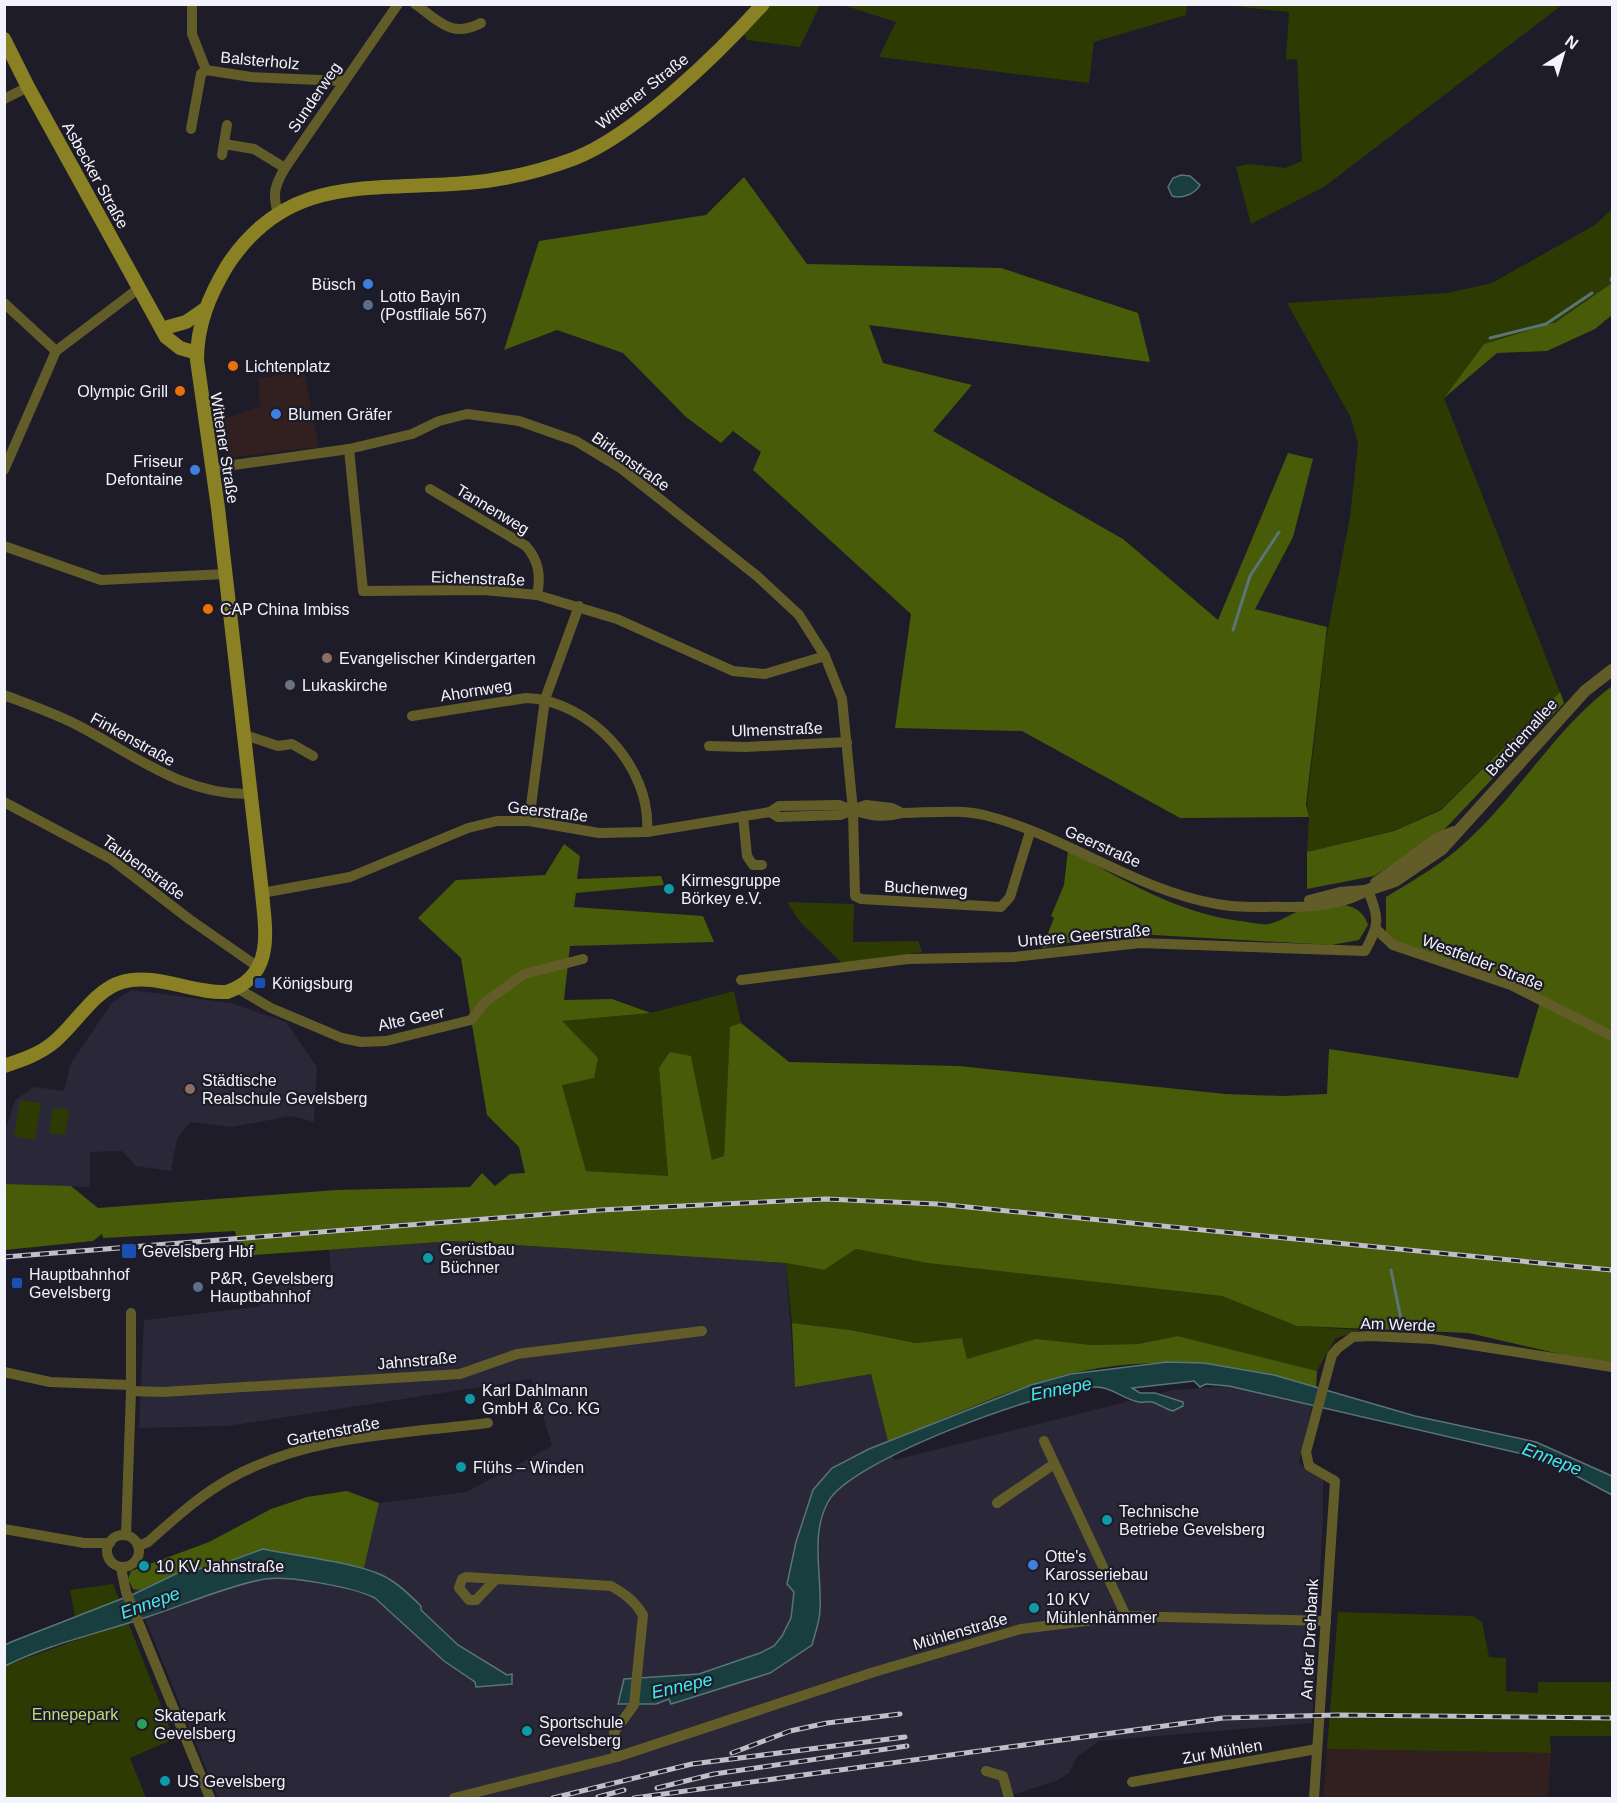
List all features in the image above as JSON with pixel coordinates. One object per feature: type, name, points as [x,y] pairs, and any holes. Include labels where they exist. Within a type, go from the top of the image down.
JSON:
[{"type":"main road","name":"Wittener Straße","points":[[258,967],[266,937],[262,893],[242,734],[226,574],[197,346],[205,309],[236,254],[257,228],[278,213],[311,197],[338,190],[494,180],[537,172],[577,157],[623,131],[648,112],[732,37],[763,4]]},
{"type":"main road","name":"Asbecker Straße","points":[[4,39],[138,289],[165,326]]},
{"type":"main road","points":[[165,326],[186,322],[205,309]]},
{"type":"main road","points":[[165,326],[197,346]]},
{"type":"main road","points":[[4,1066],[48,1046],[99,996],[124,981],[153,981],[216,993],[237,988],[252,976],[258,967]]},
{"type":"street","name":"Balsterholz","points":[[192,4],[192,34],[206,70],[251,78],[343,81]]},
{"type":"street","name":"Sunderweg","points":[[278,213],[273,196],[285,168],[398,4]]},
{"type":"street","points":[[415,4],[433,20],[446,26],[460,30],[471,29],[481,23]]},
{"type":"street","points":[[191,129],[201,74],[206,70]]},
{"type":"street","points":[[4,99],[28,87]]},
{"type":"street","points":[[227,125],[223,150],[254,149],[285,168]]},
{"type":"street","points":[[4,471],[57,351],[138,289]]},
{"type":"street","points":[[4,303],[57,351]]},
{"type":"street","name":"Birkenstraße","points":[[212,468],[349,449],[412,434],[439,420],[467,414],[519,420],[576,441],[622,469],[757,576],[799,615],[825,656],[842,699],[853,810]]},
{"type":"street","name":"Eichenstraße","points":[[349,449],[363,591],[484,590],[537,595],[617,619],[733,671],[765,674],[825,656]]},
{"type":"street","name":"Tannenweg","points":[[430,489],[526,546],[536,561],[540,578],[537,595]]},
{"type":"street","points":[[4,546],[100,580],[226,574]]},
{"type":"street","points":[[529,821],[545,699],[579,606]]},
{"type":"street","name":"Berchemallee","points":[[1368,890],[1439,838],[1458,831],[1585,691],[1612,670]]},
{"type":"street","name":"Finkenstraße","points":[[4,695],[79,726],[177,780],[201,790],[228,795],[250,794]]},
{"type":"street","points":[[545,699],[588,720],[600,729],[623,756],[644,801],[647,832]]},
{"type":"street","name":"Ahornweg","points":[[412,716],[500,700],[545,699]]},
{"type":"street","points":[[242,734],[278,746],[291,744],[313,756]]},
{"type":"street","name":"Ulmenstraße","points":[[709,746],[746,747],[847,742]]},
{"type":"street","name":"Taubenstraße","points":[[7,808],[111,859],[189,919],[258,967]]},
{"type":"street","name":"Geerstraße","points":[[262,893],[351,876],[484,823],[529,821],[599,833],[647,832],[770,812],[778,817],[840,815],[853,810],[867,816],[891,816],[902,813],[981,815],[1080,850],[1166,890],[1194,899],[1230,906],[1292,907],[1341,902],[1357,897],[1368,890]]},
{"type":"street","name":"Buchenweg","points":[[853,810],[853,891],[855,896],[861,899],[1001,907],[1010,897],[1030,832]]},
{"type":"street","points":[[742,816],[748,859],[753,865],[762,865]]},
{"type":"street","points":[[1368,890],[1376,910],[1377,930]]},
{"type":"street","name":"Untere Geerstraße","points":[[741,980],[908,959],[1014,957],[1140,943],[1365,951],[1377,930]]},
{"type":"street","name":"Westfelder Straße","points":[[1377,930],[1394,945],[1511,985],[1612,1036]]},
{"type":"street","name":"Alte Geer","points":[[237,988],[271,1008],[342,1038],[361,1042],[386,1041],[471,1020],[484,1002],[524,974],[583,959]]},
{"type":"street","points":[[121,1568],[136,1562],[138,1546],[126,1535],[131,1313]]},
{"type":"street","name":"Jahnstraße","points":[[4,1372],[50,1382],[163,1392],[460,1374],[517,1354],[702,1331]]},
{"type":"street","name":"Am Werde","points":[[1335,1481],[1309,1466],[1306,1452],[1328,1367],[1338,1348],[1353,1337],[1433,1339],[1612,1367]]},
{"type":"street","name":"Gartenstraße","points":[[138,1546],[148,1542],[212,1489],[271,1459],[332,1443],[488,1423]]},
{"type":"street","points":[[1044,1441],[1126,1616]]},
{"type":"street","points":[[997,1503],[1054,1464]]},
{"type":"street","name":"An der Drehbank","points":[[1314,1798],[1335,1481]]},
{"type":"street","points":[[4,1529],[84,1543],[110,1542]]},
{"type":"street","points":[[108,1557],[110,1542],[114,1538],[126,1535]]},
{"type":"street","points":[[84,1543],[108,1557],[121,1568],[126,1592],[139,1626],[210,1798]]},
{"type":"street","points":[[496,1579],[611,1586],[626,1594],[643,1615],[634,1705],[614,1732],[617,1757]]},
{"type":"street","name":"Mühlenstraße","points":[[454,1798],[617,1757],[874,1672],[1021,1629],[1126,1616],[1326,1621]]},
{"type":"street","name":"Zur Mühlen","points":[[1132,1782],[1317,1749]]},
{"type":"street","points":[[986,1771],[1003,1776],[1009,1798]]},
{"type":"shaded area","name":"Blumen Gräfer","points":[[304,370],[319,447],[225,458],[220,421],[260,406],[258,379]]},
{"type":"shaded area","name":"Städtische Realschule Gevelsberg","points":[[131,990],[231,1003],[286,1022],[317,1067],[314,1122],[291,1116],[232,1127],[190,1122],[177,1139],[171,1171],[136,1166],[122,1151],[90,1152],[90,1187],[5,1184],[4,1136],[15,1100],[34,1087],[64,1091],[71,1063],[112,1003]]},
{"type":"shaded area","points":[[454,1241],[786,1263],[795,1387],[871,1374],[894,1460],[1173,1390],[1229,1386],[1312,1406],[1299,1462],[1306,1470],[1323,1478],[1312,1723],[1099,1741],[1077,1757],[1069,1773],[1056,1781],[1003,1798],[218,1798],[133,1589],[364,1568],[379,1503],[466,1492],[552,1446],[532,1379],[228,1426],[139,1428],[144,1320],[257,1307],[268,1300],[268,1291],[288,1275],[331,1271],[329,1250]]},
{"type":"shaded area","points":[[1327,1749],[1551,1753],[1548,1798],[1323,1798]]},
{"type":"green space","points":[[1187,4],[1186,15],[1094,42],[1089,83],[879,57],[896,22],[843,5]]},
{"type":"green space","points":[[771,5],[820,5],[800,47],[747,40],[744,34]]},
{"type":"green space","points":[[1225,5],[1562,5],[1324,187],[1251,224],[1236,167],[1249,164],[1285,168],[1302,161],[1297,59],[1286,60],[1289,12]]},
{"type":"green space","points":[[744,177],[807,264],[1001,268],[1138,313],[1150,362],[869,325],[883,363],[972,385],[933,431],[1123,539],[1218,620],[1288,453],[1313,459],[1293,537],[1255,609],[1327,627],[1306,804],[1309,817],[1180,818],[1022,731],[895,728],[911,614],[753,470],[761,452],[733,431],[721,443],[686,417],[623,353],[557,330],[504,350],[539,241],[706,215]]},
{"type":"green space","points":[[1612,209],[1612,283],[1556,322],[1484,344],[1444,398],[1564,703],[1559,693],[1441,809],[1393,831],[1307,852],[1309,817],[1307,804],[1326,639],[1350,517],[1358,444],[1351,418],[1287,303],[1448,293],[1492,283],[1595,225]]},
{"type":"green space","points":[[1612,283],[1612,315],[1595,329],[1547,351],[1497,353],[1444,398],[1484,344],[1556,322]]},
{"type":"green space","points":[[1612,686],[1612,1366],[1469,1333],[1297,1326],[1222,1296],[927,1263],[856,1249],[824,1270],[786,1263],[454,1241],[240,1256],[235,1231],[103,1238],[102,1234],[93,1241],[5,1250],[5,1184],[71,1186],[98,1208],[336,1190],[470,1187],[482,1173],[495,1186],[510,1174],[525,1173],[519,1147],[487,1115],[461,958],[418,918],[456,880],[545,875],[564,844],[580,856],[577,879],[661,876],[664,885],[576,893],[574,907],[703,916],[714,942],[570,946],[564,1000],[612,999],[651,1013],[562,1021],[598,1058],[594,1078],[562,1085],[586,1171],[668,1176],[659,1068],[670,1052],[691,1056],[712,1160],[724,1156],[730,1027],[741,1023],[789,1062],[959,1066],[1225,1094],[1282,1096],[1327,1094],[1329,1049],[1518,1078],[1542,995],[1394,941],[1386,934],[1386,897],[1439,864],[1468,840],[1505,802],[1573,721]]},
{"type":"green space","points":[[1560,692],[1564,703],[1442,832],[1374,876],[1307,889],[1307,852],[1394,831],[1441,810]]},
{"type":"green space","points":[[1068,850],[1151,894],[1194,911],[1217,917],[1268,924],[1306,908],[1333,904],[1351,907],[1358,911],[1368,925],[1359,940],[1331,945],[1136,934],[1098,937],[1042,948],[1054,918],[1051,916],[1064,885]]},
{"type":"green space","points":[[787,902],[854,904],[853,942],[918,941],[922,952],[842,963],[800,922]]},
{"type":"green space","points":[[734,991],[741,1023],[730,1028],[724,1156],[712,1161],[691,1056],[659,1068],[668,1177],[586,1171],[562,1085],[561,1021],[651,1013]]},
{"type":"green space","points":[[20,1100],[41,1103],[35,1140],[14,1136]]},
{"type":"green space","points":[[53,1107],[69,1110],[65,1135],[49,1133]]},
{"type":"green space","points":[[856,1249],[927,1263],[1222,1296],[1297,1326],[1360,1330],[1335,1339],[1317,1371],[1178,1336],[1138,1344],[1090,1345],[966,1359],[962,1338],[916,1343],[850,1330],[792,1323],[786,1263],[824,1270]]},
{"type":"green space","points":[[792,1323],[850,1330],[916,1343],[962,1338],[967,1359],[1036,1339],[1090,1345],[1138,1344],[1178,1336],[1317,1371],[1316,1389],[1245,1371],[1210,1366],[1175,1363],[1105,1367],[1033,1384],[888,1441],[871,1374],[795,1387]]},
{"type":"green space","points":[[347,1491],[379,1503],[364,1568],[327,1564],[276,1563],[227,1565],[193,1572],[187,1568],[140,1590],[133,1589],[128,1579],[131,1571],[209,1542],[271,1509],[307,1497]]},
{"type":"green space","name":"Ennepepark","points":[[113,1584],[174,1739],[130,1758],[146,1798],[5,1798],[5,1666],[79,1639],[70,1590]]},
{"type":"green space","points":[[1338,1612],[1473,1616],[1482,1622],[1489,1657],[1506,1658],[1506,1691],[1538,1693],[1538,1682],[1612,1682],[1612,1736],[1550,1736],[1551,1753],[1327,1749]]},
{"type":"water","points":[[1181,175],[1190,176],[1200,185],[1188,195],[1172,196],[1168,187],[1173,178]]},
{"type":"water","name":"Ennepe","points":[[1167,1362],[1204,1363],[1274,1375],[1415,1416],[1536,1442],[1612,1476],[1612,1495],[1554,1464],[1527,1455],[1229,1386],[1206,1384],[1200,1387],[1194,1381],[1132,1388],[1140,1393],[1155,1393],[1183,1402],[1183,1406],[1173,1411],[1152,1402],[1133,1400],[1102,1388],[1071,1391],[1037,1399],[952,1429],[872,1466],[844,1485],[828,1502],[819,1528],[820,1614],[812,1645],[770,1673],[671,1704],[669,1699],[656,1704],[618,1704],[624,1679],[699,1674],[774,1646],[791,1618],[794,1592],[787,1584],[796,1542],[813,1490],[832,1468],[869,1449],[1031,1385],[1071,1374]]},
{"type":"water","name":"Ennepe","points":[[263,1549],[347,1564],[378,1573],[402,1588],[421,1606],[421,1610],[458,1645],[507,1675],[512,1674],[512,1684],[476,1687],[475,1682],[444,1661],[375,1598],[335,1586],[285,1579],[260,1580],[231,1587],[147,1617],[57,1645],[5,1666],[5,1645],[11,1642],[134,1594],[188,1568],[193,1572],[204,1567],[208,1569]]},
{"type":"waterway","points":[[1490,338],[1546,324],[1592,293]]},
{"type":"waterway","points":[[1233,630],[1250,576],[1279,532]]},
{"type":"waterway","points":[[1391,1270],[1403,1329]]},
{"type":"railway","points":[[4,1257],[600,1210],[826,1199],[937,1204],[1612,1270]]},
{"type":"railway","points":[[732,1753],[790,1731],[827,1723],[900,1714]]},
{"type":"railway","points":[[634,1798],[1223,1718],[1337,1715],[1612,1718]]},
{"type":"railway","points":[[553,1798],[692,1764],[905,1737]]},
{"type":"railway","points":[[657,1788],[714,1774],[907,1746]]},
{"type":"railway","points":[[598,1797],[624,1790]]},
{"type":"place","name":"Büsch","points":[[368,284]]},
{"type":"place","name":"Lotto Bayin (Postfliale 567)","points":[[368,305]]},
{"type":"place","name":"Lichtenplatz","points":[[233,366]]},
{"type":"place","name":"Olympic Grill","points":[[180,391]]},
{"type":"place","name":"Blumen Gräfer","points":[[276,414]]},
{"type":"place","name":"Friseur Defontaine","points":[[195,470]]},
{"type":"place","name":"CAP China Imbiss","points":[[208,609]]},
{"type":"place","name":"Evangelischer Kindergarten","points":[[327,658]]},
{"type":"place","name":"Lukaskirche","points":[[290,685]]},
{"type":"place","name":"Kirmesgruppe Börkey e.V.","points":[[669,889]]},
{"type":"place","name":"Königsburg","points":[[260,983]]},
{"type":"place","name":"Städtische Realschule Gevelsberg","points":[[190,1089]]},
{"type":"place","name":"Gevelsberg Hbf","points":[[129,1251]]},
{"type":"place","name":"Gerüstbau Büchner","points":[[428,1258]]},
{"type":"place","name":"Hauptbahnhof Gevelsberg","points":[[17,1283]]},
{"type":"place","name":"P&R, Gevelsberg Hauptbahnhof","points":[[198,1287]]},
{"type":"place","name":"Karl Dahlmann GmbH & Co. KG","points":[[470,1399]]},
{"type":"place","name":"Flühs – Winden","points":[[461,1467]]},
{"type":"place","name":"Technische Betriebe Gevelsberg","points":[[1107,1520]]},
{"type":"place","name":"Otte's Karosseriebau","points":[[1033,1565]]},
{"type":"place","name":"10 KV Jahnstraße","points":[[144,1566]]},
{"type":"place","name":"10 KV Mühlenhämmer","points":[[1034,1608]]},
{"type":"place","name":"Skatepark Gevelsberg","points":[[142,1724]]},
{"type":"place","name":"Sportschule Gevelsberg","points":[[527,1731]]},
{"type":"place","name":"US Gevelsberg","points":[[165,1781]]}]
